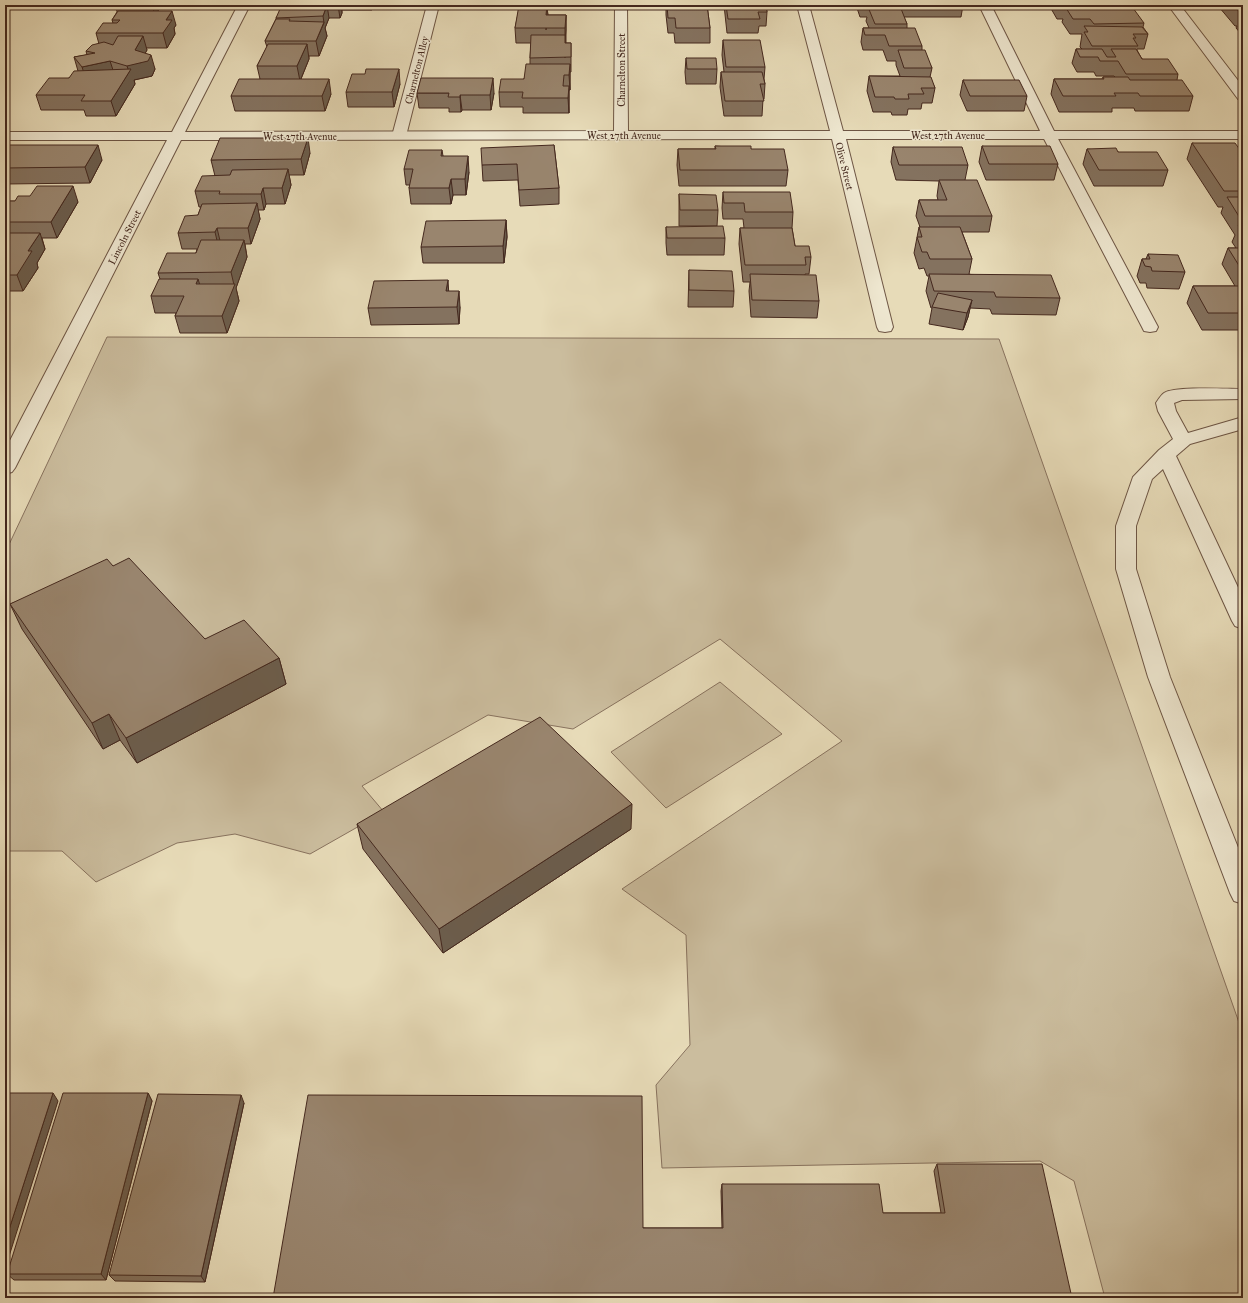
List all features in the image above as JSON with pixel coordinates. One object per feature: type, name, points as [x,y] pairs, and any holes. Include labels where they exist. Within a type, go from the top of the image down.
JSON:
[{"type":"street","name":"Lincoln Street","points":[[5,468],[10,450],[244,5]]},
{"type":"street","name":"Charnelton Alley","points":[[399,136],[433,5]]},
{"type":"street","name":"Charnelton Street","points":[[621,5],[621,135]]},
{"type":"street","name":"Olive Street","points":[[803,5],[884,327]]},
{"type":"street","points":[[985,5],[1049,135],[1150,327]]},
{"type":"street","points":[[1174,5],[1243,96]]},
{"type":"street","name":"West 27th Avenue","points":[[5,136],[1243,135]]},
{"type":"street","points":[[1183,440],[1167,411],[1165,403],[1170,397],[1182,394],[1243,394]]},
{"type":"street","points":[[1243,422],[1183,440],[1166,454],[1143,477],[1126,526],[1126,569],[1159,677],[1243,893]]},
{"type":"street","points":[[1166,454],[1243,621]]},
{"type":"shaded area","points":[[107,337],[999,339],[1243,1034],[1243,1298],[1105,1298],[1074,1181],[1040,1161],[662,1168],[656,1085],[690,1045],[686,935],[622,889],[842,741],[720,639],[573,729],[488,715],[362,786],[384,812],[310,854],[235,834],[177,843],[96,882],[62,851],[5,851],[5,553]]},
{"type":"shaded area","points":[[720,682],[782,734],[666,808],[611,752]]},
{"type":"building","points":[[282,5],[327,5],[323,16],[276,18],[280,9],[290,9],[291,6]]},
{"type":"building","points":[[519,5],[547,5],[546,15],[566,15],[565,28],[515,28]]},
{"type":"building","points":[[667,5],[707,5],[710,28],[676,28],[675,18],[668,18]]},
{"type":"building","points":[[726,5],[766,5],[767,12],[758,12],[760,19],[728,19]]},
{"type":"building","points":[[1234,5],[1243,5],[1243,12],[1239,12]]},
{"type":"building","points":[[900,6],[907,24],[875,24],[868,7]]},
{"type":"building","points":[[1066,8],[1133,8],[1144,23],[1094,24],[1090,19],[1073,19]]},
{"type":"building","points":[[118,11],[172,11],[166,20],[172,20],[163,33],[96,33],[103,23],[117,23],[120,20],[112,20]]},
{"type":"building","points":[[276,19],[324,22],[316,41],[265,41]]},
{"type":"building","points":[[1084,26],[1142,27],[1148,34],[1133,34],[1136,38],[1133,38],[1138,46],[1092,46],[1084,32],[1088,32]]},
{"type":"building","points":[[863,28],[915,28],[922,46],[889,46],[885,35],[865,35]]},
{"type":"building","points":[[531,35],[565,35],[565,43],[571,43],[571,57],[530,58]]},
{"type":"building","points":[[118,36],[143,36],[135,50],[151,55],[148,61],[127,66],[110,61],[82,67],[74,57],[95,53],[86,51],[92,45],[104,42],[113,45]]},
{"type":"building","points":[[723,40],[760,40],[765,67],[726,67]]},
{"type":"building","points":[[268,44],[307,44],[297,66],[257,66]]},
{"type":"building","points":[[1076,49],[1102,49],[1107,57],[1116,57],[1111,49],[1136,49],[1142,59],[1168,59],[1178,74],[1126,74],[1118,61],[1100,61],[1098,57],[1080,57]]},
{"type":"building","points":[[898,50],[925,50],[932,68],[904,68]]},
{"type":"building","points":[[686,58],[716,58],[717,69],[687,69]]},
{"type":"building","points":[[526,64],[570,64],[569,75],[564,75],[563,86],[569,86],[568,98],[522,98],[523,92],[499,92],[501,79],[524,79]]},
{"type":"building","points":[[131,69],[111,101],[81,101],[85,95],[36,95],[49,78],[69,78],[74,71]]},
{"type":"building","points":[[366,69],[399,69],[392,92],[346,92],[352,74],[365,74]]},
{"type":"building","points":[[721,72],[762,72],[765,84],[760,84],[764,101],[725,101]]},
{"type":"building","points":[[869,76],[931,77],[935,88],[921,88],[924,94],[908,94],[909,99],[875,97]]},
{"type":"building","points":[[1103,77],[1128,77],[1130,80],[1182,80],[1193,96],[1140,96],[1138,93],[1114,93],[1116,96],[1063,96],[1054,79],[1104,79]]},
{"type":"building","points":[[421,78],[493,78],[490,95],[460,95],[460,97],[448,97],[449,93],[417,93]]},
{"type":"building","points":[[239,79],[329,79],[322,96],[231,96]]},
{"type":"building","points":[[963,80],[1019,80],[1027,96],[970,96]]},
{"type":"building","points":[[220,138],[308,138],[301,159],[211,160]]},
{"type":"building","points":[[1192,143],[1235,143],[1243,154],[1239,154],[1243,160],[1243,191],[1224,191]]},
{"type":"building","points":[[5,145],[98,145],[85,167],[5,168]]},
{"type":"building","points":[[554,145],[559,188],[519,190],[517,164],[482,165],[481,148]]},
{"type":"building","points":[[715,146],[751,146],[751,149],[784,149],[788,170],[680,170],[678,149],[716,149]]},
{"type":"building","points":[[982,146],[1050,146],[1058,164],[989,164]]},
{"type":"building","points":[[893,147],[962,147],[968,165],[899,165]]},
{"type":"building","points":[[1116,148],[1118,152],[1157,152],[1168,170],[1099,170],[1087,149]]},
{"type":"building","points":[[409,150],[442,150],[441,156],[468,156],[465,179],[451,179],[449,188],[409,188],[413,169],[404,169]]},
{"type":"building","points":[[288,169],[282,188],[263,188],[261,194],[219,194],[220,191],[195,191],[202,176],[230,175],[232,170]]},
{"type":"building","points":[[939,180],[977,180],[992,216],[925,216],[919,200],[947,200]]},
{"type":"building","points":[[37,186],[73,186],[51,222],[5,222],[5,201],[15,201],[18,196],[30,196]]},
{"type":"building","points":[[723,192],[790,192],[793,212],[745,212],[744,203],[724,203]]},
{"type":"building","points":[[679,194],[716,195],[718,210],[680,210]]},
{"type":"building","points":[[1227,197],[1243,197],[1243,223]]},
{"type":"building","points":[[257,203],[248,228],[217,228],[215,232],[178,233],[185,216],[198,215],[202,204]]},
{"type":"building","points":[[506,220],[503,246],[421,247],[426,221]]},
{"type":"building","points":[[1238,225],[1243,225],[1243,233]]},
{"type":"building","points":[[723,226],[725,238],[667,238],[666,227]]},
{"type":"building","points":[[919,227],[960,227],[972,259],[930,259],[927,252],[922,252],[917,237],[922,237]]},
{"type":"building","points":[[740,228],[792,228],[795,246],[809,246],[811,257],[805,257],[806,265],[745,265]]},
{"type":"building","points":[[5,233],[40,233],[28,251],[32,251],[17,275],[5,275]]},
{"type":"building","points":[[201,240],[244,240],[231,272],[158,273],[167,253],[196,253]]},
{"type":"building","points":[[1228,248],[1243,248],[1243,272]]},
{"type":"building","points":[[1148,254],[1178,255],[1185,272],[1152,271],[1151,267],[1145,266],[1142,259],[1150,259]]},
{"type":"building","points":[[689,270],[732,271],[734,291],[689,290]]},
{"type":"building","points":[[750,274],[816,275],[819,301],[752,300]]},
{"type":"building","points":[[929,274],[1051,275],[1060,298],[996,297],[994,292],[934,291]]},
{"type":"building","points":[[159,279],[198,279],[196,284],[235,284],[222,316],[175,316],[184,296],[151,296]]},
{"type":"building","points":[[448,280],[446,291],[459,291],[457,307],[368,308],[374,281]]},
{"type":"building","points":[[1193,286],[1243,286],[1243,313],[1208,313]]},
{"type":"building","points":[[938,293],[972,300],[967,313],[932,307]]},
{"type":"building","points":[[129,558],[205,639],[244,620],[279,658],[126,738],[109,714],[92,723],[10,604],[107,559],[113,566]]},
{"type":"building","points":[[540,717],[632,804],[439,929],[357,824]]},
{"type":"building","points":[[5,1093],[53,1093],[5,1242]]},
{"type":"building","points":[[63,1093],[148,1093],[101,1274],[7,1274]]},
{"type":"building","points":[[158,1094],[241,1095],[201,1276],[109,1275]]},
{"type":"building","points":[[308,1095],[642,1096],[643,1228],[723,1228],[722,1184],[879,1184],[883,1213],[945,1213],[937,1164],[1042,1164],[1072,1298],[273,1298]]}]
